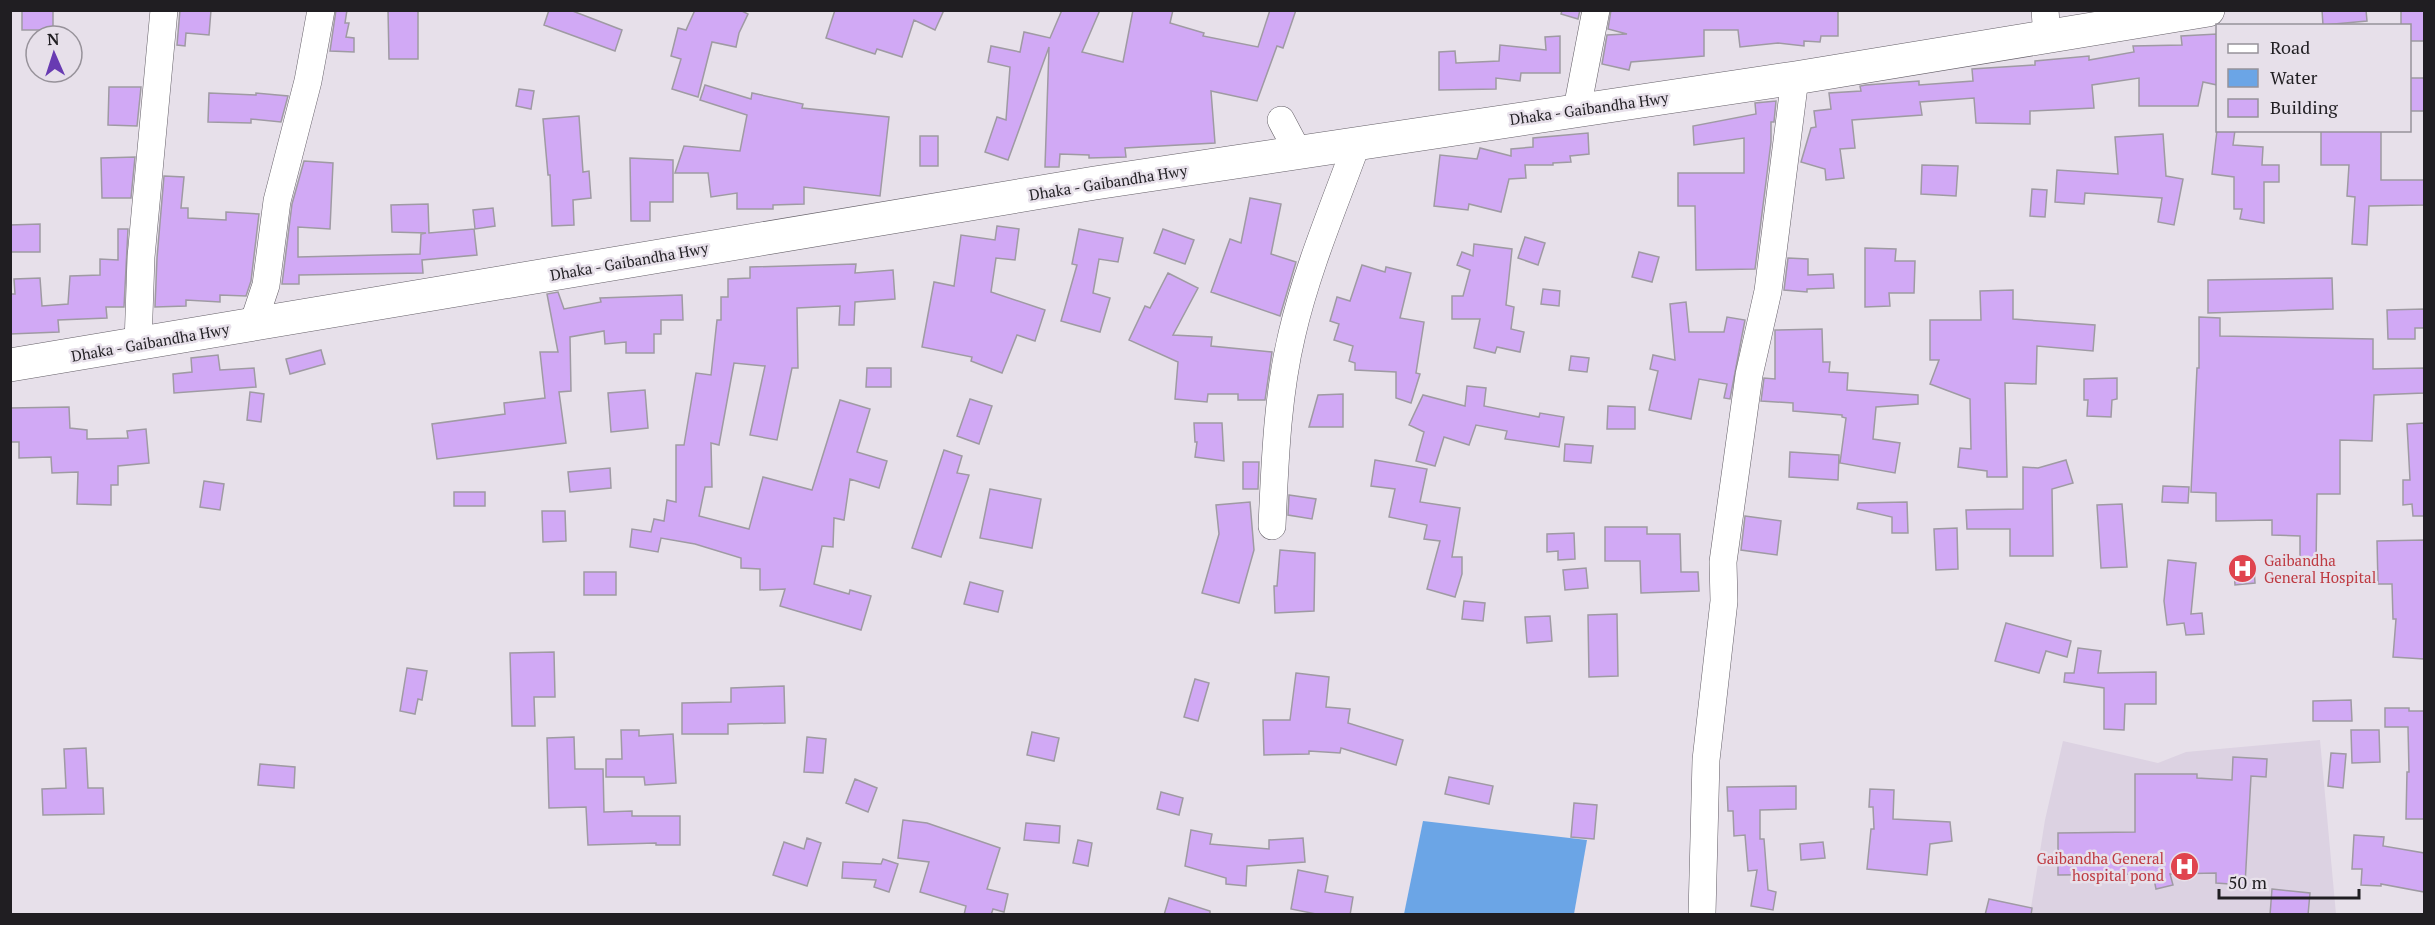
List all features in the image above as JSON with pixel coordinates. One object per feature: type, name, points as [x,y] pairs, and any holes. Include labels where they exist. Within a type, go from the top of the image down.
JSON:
[{"type":"main road","name":"Dhaka - Gaibandha Hwy","points":[[10,365],[1095,183],[1795,78],[2046,24],[2201,12]]},
{"type":"street","points":[[138,344],[141,257],[164,10]]},
{"type":"street","points":[[253,324],[266,285],[277,201],[308,81],[321,10]]},
{"type":"street","points":[[1577,109],[1596,10]]},
{"type":"street","points":[[1702,915],[1706,760],[1724,601],[1723,562],[1749,375],[1768,291],[1795,78]]},
{"type":"street","points":[[1281,120],[1298,152]]},
{"type":"street","points":[[1272,526],[1278,417],[1292,334],[1312,266],[1357,143]]},
{"type":"shaded area","name":"Gaibandha General hospital pond","points":[[2320,740],[2336,914],[2030,914],[2045,820],[2063,741],[2158,763],[2186,752]]},
{"type":"water","points":[[1423,821],[1587,840],[1574,914],[1404,914]]},
{"type":"building","points":[[22,10],[53,10],[53,24],[24,24],[24,30],[22,30]]},
{"type":"building","points":[[180,10],[211,10],[209,35],[186,33],[185,46],[177,45]]},
{"type":"building","points":[[336,10],[347,10],[345,23],[349,23],[346,37],[354,38],[354,52],[330,51]]},
{"type":"building","points":[[388,10],[418,10],[418,59],[389,59]]},
{"type":"building","points":[[549,10],[570,10],[622,30],[615,51],[544,25]]},
{"type":"building","points":[[695,10],[740,10],[748,14],[739,33],[736,47],[712,42],[698,97],[672,89],[681,59],[671,56],[678,28],[686,30]]},
{"type":"building","points":[[835,10],[944,10],[935,30],[914,20],[902,57],[877,49],[875,54],[826,38]]},
{"type":"building","points":[[1062,10],[1100,10],[1082,52],[1123,62],[1133,10],[1173,10],[1170,23],[1204,33],[1203,36],[1258,47],[1270,10],[1296,10],[1283,48],[1277,46],[1257,101],[1211,91],[1215,143],[1125,148],[1126,157],[1089,158],[1089,155],[1060,154],[1059,167],[1045,167],[1049,47],[1008,160],[985,152],[997,117],[1006,120],[1010,67],[988,62],[991,46],[1020,52],[1024,32],[1050,38]]},
{"type":"building","points":[[1562,10],[1580,10],[1578,19],[1561,14]]},
{"type":"building","points":[[1611,10],[1838,10],[1838,36],[1821,36],[1820,42],[1804,41],[1804,46],[1778,43],[1740,47],[1738,30],[1704,30],[1704,56],[1631,62],[1629,70],[1602,64],[1607,35],[1627,34],[1608,29]]},
{"type":"building","points":[[2322,10],[2366,10],[2367,21],[2323,24]]},
{"type":"building","points":[[2401,10],[2424,10],[2424,41],[2411,41],[2411,24],[2401,24]]},
{"type":"building","points":[[2216,34],[2216,85],[2203,82],[2198,106],[2139,106],[2139,78],[2092,85],[2094,108],[2030,111],[2030,124],[1976,123],[1974,98],[1920,102],[1922,115],[1852,120],[1855,148],[1840,149],[1844,178],[1826,180],[1825,169],[1801,162],[1811,128],[1816,127],[1814,111],[1831,109],[1829,93],[1861,91],[1860,86],[1866,85],[1919,81],[1919,85],[1973,81],[1972,69],[2035,65],[2035,61],[2089,56],[2089,60],[2134,52],[2133,46],[2182,45],[2181,36]]},
{"type":"building","points":[[1560,36],[1560,73],[1521,73],[1520,81],[1496,78],[1496,89],[1439,90],[1439,52],[1455,51],[1456,63],[1499,61],[1500,45],[1546,50],[1545,37]]},
{"type":"building","points":[[2411,78],[2424,78],[2424,111],[2411,111]]},
{"type":"building","points":[[705,85],[751,99],[752,93],[803,104],[802,108],[889,117],[880,196],[804,187],[804,204],[773,205],[773,209],[737,209],[737,193],[711,197],[708,173],[675,173],[684,146],[740,151],[747,115],[700,100]]},
{"type":"building","points":[[109,87],[141,87],[137,126],[108,125]]},
{"type":"building","points":[[519,89],[534,91],[531,109],[516,106]]},
{"type":"building","points":[[209,93],[288,96],[281,122],[251,119],[251,123],[208,122]]},
{"type":"building","points":[[1776,101],[1774,122],[1771,122],[1771,142],[1755,269],[1696,270],[1695,206],[1678,206],[1678,173],[1744,173],[1744,138],[1694,145],[1693,126],[1756,114],[1755,103]]},
{"type":"building","points":[[579,116],[583,172],[589,171],[591,198],[573,200],[574,225],[552,226],[550,175],[548,175],[543,119]]},
{"type":"building","points":[[2217,132],[2235,132],[2233,145],[2263,147],[2262,165],[2279,165],[2279,182],[2264,182],[2264,223],[2240,219],[2242,209],[2234,209],[2234,177],[2212,174]]},
{"type":"building","points":[[2321,132],[2381,132],[2381,180],[2424,180],[2424,205],[2369,206],[2367,245],[2352,244],[2355,197],[2347,196],[2349,165],[2321,165]]},
{"type":"building","points":[[1588,133],[1589,154],[1570,156],[1571,162],[1553,163],[1553,165],[1525,165],[1526,178],[1509,179],[1501,212],[1469,204],[1468,210],[1434,206],[1440,155],[1477,159],[1480,148],[1511,156],[1511,149],[1533,147],[1533,138]]},
{"type":"building","points":[[2163,134],[2166,176],[2183,179],[2174,225],[2158,222],[2162,198],[2085,193],[2084,204],[2055,202],[2057,170],[2118,174],[2115,137]]},
{"type":"building","points":[[920,136],[938,136],[938,166],[920,166]]},
{"type":"building","points":[[135,157],[131,198],[102,198],[101,158]]},
{"type":"building","points":[[630,158],[673,160],[673,202],[650,202],[650,221],[631,221]]},
{"type":"building","points":[[304,161],[333,163],[330,229],[298,227],[298,257],[420,254],[421,234],[426,233],[392,232],[391,205],[428,204],[429,233],[474,229],[477,255],[422,260],[423,273],[299,275],[299,284],[282,284],[292,204]]},
{"type":"building","points":[[1922,165],[1958,166],[1956,196],[1921,194]]},
{"type":"building","points":[[164,176],[184,177],[181,208],[188,208],[188,218],[226,220],[226,212],[259,214],[251,281],[246,296],[220,295],[220,302],[186,300],[186,306],[155,307]]},
{"type":"building","points":[[2032,189],[2047,190],[2045,217],[2030,216]]},
{"type":"building","points":[[1250,198],[1281,204],[1271,254],[1296,262],[1280,316],[1211,292],[1230,239],[1241,243]]},
{"type":"building","points":[[493,208],[495,226],[475,229],[473,210]]},
{"type":"building","points":[[40,224],[40,252],[10,252],[10,225]]},
{"type":"building","points":[[997,226],[1019,229],[1015,260],[996,258],[991,292],[1045,310],[1035,341],[1017,335],[1002,373],[971,361],[972,357],[922,347],[934,282],[954,286],[961,235],[995,240]]},
{"type":"building","points":[[118,229],[128,229],[124,307],[106,307],[107,318],[58,320],[59,332],[10,334],[10,294],[15,294],[14,279],[40,278],[42,306],[68,304],[70,276],[100,275],[100,259],[118,260]]},
{"type":"building","points":[[1079,229],[1123,238],[1118,262],[1099,259],[1093,293],[1110,298],[1100,332],[1061,321],[1077,265],[1072,264]]},
{"type":"building","points":[[1163,229],[1194,240],[1185,264],[1154,253]]},
{"type":"building","points":[[1525,237],[1545,243],[1538,265],[1518,258]]},
{"type":"building","points":[[1474,244],[1512,249],[1506,305],[1514,307],[1511,329],[1524,332],[1520,352],[1497,347],[1495,353],[1474,348],[1480,319],[1452,319],[1452,296],[1463,296],[1470,270],[1457,265],[1462,252],[1473,256]]},
{"type":"building","points":[[1865,248],[1896,249],[1895,261],[1915,261],[1914,293],[1889,293],[1890,306],[1865,307]]},
{"type":"building","points":[[1639,252],[1659,257],[1652,282],[1632,277]]},
{"type":"building","points":[[1788,258],[1808,259],[1808,275],[1833,274],[1834,288],[1807,289],[1807,292],[1784,290]]},
{"type":"building","points":[[856,264],[855,273],[893,270],[895,299],[855,302],[854,325],[839,325],[840,306],[797,308],[798,368],[792,368],[777,440],[750,435],[765,366],[734,363],[719,445],[711,443],[712,487],[705,487],[699,516],[749,529],[763,477],[812,490],[840,400],[870,409],[857,452],[887,461],[879,488],[850,479],[844,520],[834,518],[833,547],[822,546],[814,584],[849,594],[850,590],[871,596],[861,630],[780,606],[785,589],[760,590],[760,569],[741,568],[741,558],[695,544],[661,538],[658,552],[630,547],[632,529],[651,532],[654,519],[664,521],[667,500],[676,502],[676,445],[684,445],[696,373],[711,375],[717,320],[721,320],[721,297],[728,297],[728,279],[750,278],[750,267]]},
{"type":"building","points":[[1362,265],[1385,272],[1386,267],[1411,273],[1400,318],[1424,322],[1416,373],[1420,374],[1411,403],[1396,398],[1396,372],[1355,370],[1355,363],[1349,361],[1353,346],[1334,340],[1339,324],[1330,321],[1337,297],[1350,301]]},
{"type":"building","points":[[1168,273],[1198,288],[1173,335],[1212,337],[1211,346],[1272,352],[1265,400],[1238,400],[1238,394],[1208,394],[1207,402],[1175,399],[1178,362],[1129,340],[1145,306],[1150,308]]},
{"type":"building","points":[[2332,278],[2333,309],[2208,313],[2208,280]]},
{"type":"building","points":[[1543,289],[1560,291],[1559,306],[1541,304]]},
{"type":"building","points":[[2013,290],[2013,319],[2095,325],[2093,351],[2037,346],[2036,384],[2005,383],[2007,477],[1987,477],[1987,471],[1958,467],[1960,448],[1971,449],[1970,399],[1930,384],[1939,360],[1930,360],[1930,320],[1981,320],[1980,291]]},
{"type":"building","points":[[558,292],[564,309],[601,302],[600,298],[682,295],[683,320],[661,320],[661,334],[654,334],[654,353],[626,353],[626,342],[605,344],[604,331],[570,337],[571,391],[559,392],[566,443],[437,459],[432,424],[505,414],[504,403],[545,398],[540,352],[558,352],[547,294]]},
{"type":"building","points":[[1686,302],[1689,332],[1724,332],[1727,317],[1745,320],[1730,399],[1724,398],[1727,384],[1699,379],[1691,419],[1649,410],[1658,371],[1650,369],[1653,355],[1675,360],[1670,304]]},
{"type":"building","points":[[2424,309],[2424,328],[2415,328],[2415,339],[2388,339],[2387,310]]},
{"type":"building","points":[[2199,317],[2220,318],[2220,336],[2373,339],[2373,369],[2424,368],[2424,393],[2374,395],[2372,441],[2340,440],[2340,494],[2317,494],[2316,566],[2300,566],[2300,536],[2272,535],[2272,520],[2216,521],[2216,493],[2191,492],[2197,368],[2199,368]]},
{"type":"building","points":[[1822,329],[1823,362],[1830,362],[1829,372],[1848,373],[1847,390],[1918,395],[1918,404],[1876,407],[1873,439],[1900,443],[1895,473],[1840,463],[1846,418],[1842,415],[1793,411],[1793,403],[1761,401],[1764,378],[1775,379],[1775,330]]},
{"type":"building","points":[[321,350],[325,364],[290,374],[286,359]]},
{"type":"building","points":[[218,355],[220,370],[254,368],[256,387],[174,393],[173,374],[192,372],[191,358]]},
{"type":"building","points":[[1571,356],[1589,358],[1587,372],[1569,370]]},
{"type":"building","points":[[867,368],[891,368],[891,387],[866,387]]},
{"type":"building","points":[[2117,378],[2117,399],[2112,400],[2111,417],[2087,416],[2088,400],[2084,400],[2084,379]]},
{"type":"building","points":[[1467,386],[1486,388],[1484,406],[1539,417],[1540,413],[1564,417],[1559,447],[1505,439],[1507,431],[1476,425],[1469,445],[1444,437],[1435,466],[1416,461],[1424,432],[1409,425],[1423,395],[1465,406]]},
{"type":"building","points":[[645,390],[648,428],[611,432],[608,393]]},
{"type":"building","points":[[250,392],[264,394],[261,422],[247,420]]},
{"type":"building","points":[[1343,394],[1343,427],[1309,427],[1318,395]]},
{"type":"building","points":[[970,399],[992,406],[979,444],[957,436]]},
{"type":"building","points":[[1608,406],[1635,407],[1635,429],[1607,429]]},
{"type":"building","points":[[69,407],[70,428],[87,430],[87,439],[128,438],[127,431],[146,429],[149,463],[118,466],[118,485],[111,485],[111,505],[77,504],[78,472],[52,473],[51,457],[19,458],[19,442],[10,442],[10,408]]},
{"type":"building","points":[[1194,423],[1222,423],[1224,461],[1195,457],[1197,442],[1195,442]]},
{"type":"building","points":[[2424,423],[2424,516],[2413,516],[2412,504],[2403,505],[2403,480],[2410,480],[2407,424]]},
{"type":"building","points":[[1565,444],[1593,446],[1591,463],[1564,461]]},
{"type":"building","points":[[944,450],[962,456],[957,473],[969,475],[941,557],[912,548]]},
{"type":"building","points":[[1790,452],[1839,455],[1838,480],[1789,477]]},
{"type":"building","points":[[1375,460],[1427,469],[1420,502],[1460,508],[1452,557],[1462,557],[1462,574],[1455,597],[1427,589],[1440,541],[1424,539],[1427,525],[1389,517],[1395,489],[1371,486]]},
{"type":"building","points":[[2066,460],[2073,483],[2052,489],[2053,556],[2010,556],[2010,529],[1967,529],[1966,510],[2023,509],[2023,467],[2038,468]]},
{"type":"building","points":[[1243,462],[1259,462],[1258,489],[1243,489]]},
{"type":"building","points":[[610,468],[611,488],[570,492],[568,472]]},
{"type":"building","points":[[204,481],[224,484],[220,510],[200,507]]},
{"type":"building","points":[[2163,486],[2189,487],[2188,503],[2162,502]]},
{"type":"building","points":[[990,489],[1041,499],[1032,548],[980,538]]},
{"type":"building","points":[[454,492],[485,492],[485,506],[454,506]]},
{"type":"building","points":[[1289,495],[1316,499],[1312,519],[1288,515]]},
{"type":"building","points":[[1250,502],[1254,550],[1239,603],[1202,593],[1219,534],[1216,505]]},
{"type":"building","points":[[1907,502],[1908,533],[1892,533],[1892,517],[1857,509],[1858,503]]},
{"type":"building","points":[[2122,504],[2127,567],[2101,568],[2097,505]]},
{"type":"building","points":[[542,511],[565,511],[566,541],[543,542]]},
{"type":"building","points":[[1745,516],[1781,521],[1777,555],[1741,550]]},
{"type":"building","points":[[1605,527],[1647,527],[1647,534],[1680,534],[1681,572],[1698,572],[1699,591],[1641,593],[1640,561],[1605,561]]},
{"type":"building","points":[[1957,528],[1958,569],[1936,570],[1934,529]]},
{"type":"building","points":[[1574,533],[1575,559],[1558,560],[1558,551],[1547,552],[1547,534]]},
{"type":"building","points":[[2424,540],[2424,659],[2393,657],[2396,619],[2393,619],[2392,584],[2378,584],[2377,541]]},
{"type":"building","points":[[1280,550],[1315,553],[1314,611],[1275,613],[1274,586],[1277,586]]},
{"type":"building","points":[[2168,560],[2196,563],[2191,614],[2202,613],[2204,634],[2186,635],[2184,623],[2167,625],[2164,601]]},
{"type":"building","points":[[2254,567],[2255,583],[2235,585],[2234,569]]},
{"type":"building","points":[[1586,568],[1588,588],[1565,590],[1563,570]]},
{"type":"building","points":[[584,572],[616,572],[616,595],[584,595]]},
{"type":"building","points":[[970,582],[1003,591],[998,612],[964,604]]},
{"type":"building","points":[[1464,601],[1485,603],[1483,621],[1462,619]]},
{"type":"building","points":[[1617,614],[1618,676],[1589,677],[1588,615]]},
{"type":"building","points":[[1550,616],[1552,641],[1527,643],[1525,617]]},
{"type":"building","points":[[2006,623],[2071,641],[2067,657],[2046,651],[2039,673],[1995,661]]},
{"type":"building","points":[[2078,648],[2101,651],[2098,673],[2156,672],[2156,704],[2125,704],[2124,730],[2104,729],[2104,688],[2064,682],[2065,673],[2074,673]]},
{"type":"building","points":[[554,652],[555,697],[534,697],[535,726],[512,726],[510,653]]},
{"type":"building","points":[[407,668],[427,671],[422,700],[418,699],[415,714],[400,711]]},
{"type":"building","points":[[1296,673],[1329,677],[1326,707],[1350,709],[1348,723],[1403,740],[1396,765],[1341,748],[1340,753],[1309,751],[1309,754],[1264,755],[1263,720],[1290,720]]},
{"type":"building","points":[[1195,679],[1209,683],[1198,721],[1184,717]]},
{"type":"building","points":[[784,686],[785,723],[728,724],[728,734],[682,734],[682,703],[731,702],[731,688]]},
{"type":"building","points":[[2351,700],[2352,721],[2313,721],[2313,701]]},
{"type":"building","points":[[2385,708],[2409,708],[2409,711],[2424,711],[2424,819],[2406,819],[2407,772],[2409,772],[2408,727],[2385,727]]},
{"type":"building","points":[[621,730],[639,730],[639,736],[673,734],[676,783],[645,785],[644,777],[606,777],[606,759],[622,759]]},
{"type":"building","points":[[2351,730],[2379,730],[2380,762],[2352,763]]},
{"type":"building","points":[[1032,732],[1059,738],[1054,761],[1027,755]]},
{"type":"building","points":[[574,737],[575,769],[603,769],[604,812],[632,811],[632,816],[680,816],[680,845],[656,845],[656,843],[588,845],[586,807],[549,808],[547,738]]},
{"type":"building","points":[[807,737],[826,739],[823,773],[804,772]]},
{"type":"building","points":[[86,748],[88,788],[103,788],[104,814],[43,815],[42,789],[66,788],[64,749]]},
{"type":"building","points":[[2331,753],[2346,754],[2343,788],[2328,786]]},
{"type":"building","points":[[2233,757],[2267,759],[2266,777],[2251,776],[2245,885],[2216,883],[2216,873],[2170,874],[2173,885],[2156,889],[2153,874],[2058,875],[2058,833],[2135,832],[2135,774],[2197,774],[2197,778],[2232,780]]},
{"type":"building","points":[[260,764],[295,767],[294,788],[258,785]]},
{"type":"building","points":[[1449,777],[1493,786],[1489,804],[1445,794]]},
{"type":"building","points":[[855,779],[877,788],[868,812],[846,803]]},
{"type":"building","points":[[1796,786],[1796,809],[1760,810],[1760,839],[1764,839],[1768,890],[1776,892],[1773,910],[1751,906],[1757,870],[1748,871],[1745,835],[1734,836],[1733,811],[1728,811],[1727,787]]},
{"type":"building","points":[[1870,789],[1894,790],[1893,819],[1950,822],[1952,841],[1930,844],[1927,875],[1867,869],[1871,829],[1874,829],[1873,807],[1869,807]]},
{"type":"building","points":[[1161,792],[1183,798],[1179,815],[1157,809]]},
{"type":"building","points":[[1574,803],[1597,805],[1594,839],[1571,837]]},
{"type":"building","points":[[903,820],[927,823],[1000,848],[987,889],[1008,894],[1004,912],[993,909],[991,915],[964,915],[966,906],[920,892],[929,862],[898,858]]},
{"type":"building","points":[[1026,823],[1060,826],[1059,843],[1024,840]]},
{"type":"building","points":[[1191,830],[1212,834],[1210,844],[1269,849],[1269,840],[1303,838],[1305,862],[1247,866],[1246,886],[1226,884],[1226,878],[1185,866]]},
{"type":"building","points":[[2354,835],[2384,837],[2383,846],[2424,853],[2424,892],[2381,884],[2381,886],[2361,885],[2362,869],[2352,869]]},
{"type":"building","points":[[807,838],[821,843],[807,886],[773,875],[784,842],[804,849]]},
{"type":"building","points":[[1078,840],[1092,843],[1088,866],[1073,863]]},
{"type":"building","points":[[1823,842],[1825,858],[1801,860],[1800,844]]},
{"type":"building","points":[[883,859],[898,864],[889,892],[874,887],[876,880],[842,878],[843,862],[881,864]]},
{"type":"building","points":[[1298,870],[1328,876],[1325,892],[1353,897],[1350,915],[1321,915],[1291,909]]},
{"type":"building","points":[[2272,889],[2310,893],[2308,915],[2270,915]]},
{"type":"building","points":[[1169,898],[1210,911],[1210,915],[1164,915]]},
{"type":"building","points":[[1989,899],[2032,908],[2031,915],[1985,915]]},
{"type":"place","name":"Gaibandha General Hospital","points":[[2243,569]]},
{"type":"place","name":"Gaibandha General hospital pond","points":[[2185,867]]}]
